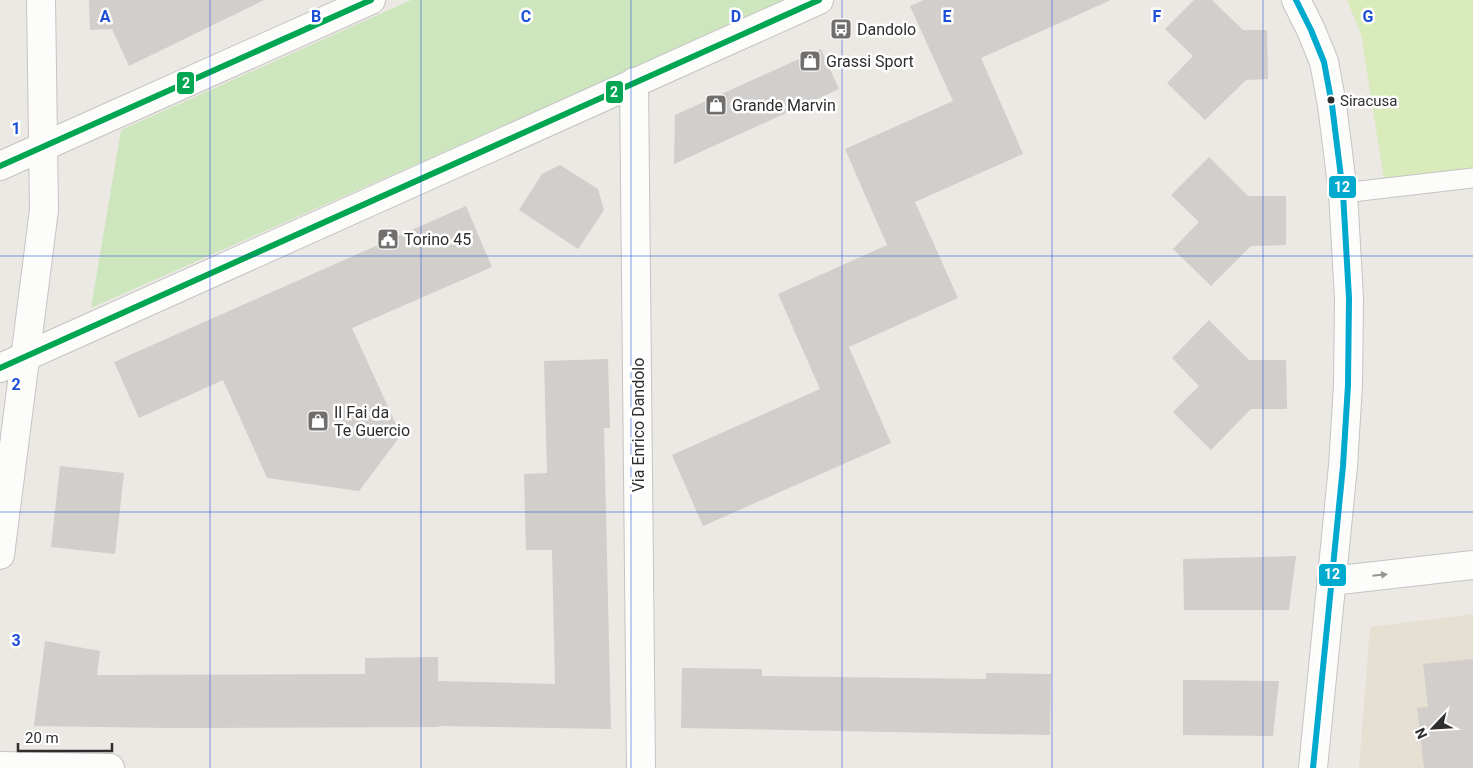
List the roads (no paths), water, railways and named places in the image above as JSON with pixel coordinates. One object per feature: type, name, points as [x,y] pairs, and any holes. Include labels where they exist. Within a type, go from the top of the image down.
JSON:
[{"type":"street","points":[[0,555],[44,210],[41,0]]},
{"type":"street","points":[[0,166],[371,0]]},
{"type":"street","points":[[0,368],[819,0]]},
{"type":"street","points":[[1296,0],[1324,62],[1332,105],[1343,193],[1349,298],[1348,385],[1343,466],[1313,768]]},
{"type":"street","name":"Via Enrico Dandolo","points":[[634,82],[641,768]]},
{"type":"street","points":[[1331,581],[1473,565]]},
{"type":"street","points":[[0,766],[110,768]]},
{"type":"lane","points":[[1343,193],[1473,178]]},
{"type":"place","name":"Dandolo","points":[[841,29]]},
{"type":"place","name":"Grassi Sport","points":[[810,61]]},
{"type":"place","name":"Siracusa","points":[[1331,100]]},
{"type":"place","name":"Grande Marvin","points":[[716,105]]},
{"type":"place","name":"Torino 45","points":[[388,239]]},
{"type":"place","name":"Il Fai da Te Guercio","points":[[318,421]]}]
